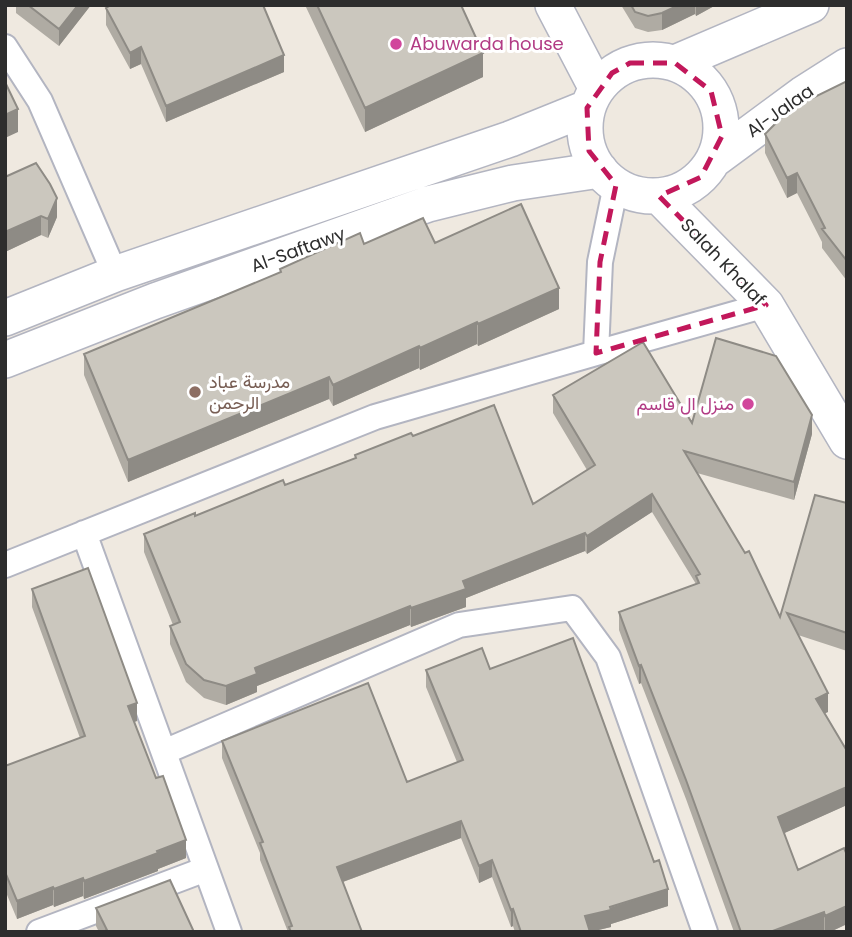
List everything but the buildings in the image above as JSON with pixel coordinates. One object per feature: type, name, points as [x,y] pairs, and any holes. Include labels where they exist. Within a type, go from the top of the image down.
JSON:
[{"type":"main road","points":[[553,5],[592,99]]},
{"type":"main road","points":[[675,63],[811,5]]},
{"type":"main road","points":[[652,59],[675,63],[695,74],[712,92],[720,113],[722,136],[715,159],[701,177],[681,190],[659,196],[635,193],[608,178],[589,151],[585,130],[592,99],[612,73],[630,64],[652,59]]},
{"type":"main road","name":"Al-Jalaa","points":[[715,159],[803,94],[847,66]]},
{"type":"main road","name":"Al-Saftawy","points":[[5,318],[116,274],[510,139],[592,99]]},
{"type":"main road","name":"Al-Saftawy","points":[[5,360],[155,301],[428,204],[513,183],[608,178]]},
{"type":"main road","name":"Salah Khalaf","points":[[659,196],[766,305],[847,441]]},
{"type":"street","points":[[5,47],[40,101],[116,274]]},
{"type":"street","points":[[596,353],[600,262],[608,178]]},
{"type":"street","points":[[5,565],[374,417],[766,305]]},
{"type":"street","points":[[84,533],[229,932]]},
{"type":"street","points":[[164,752],[459,625],[572,608],[608,657],[705,932]]},
{"type":"street","points":[[39,932],[206,869]]},
{"type":"highlighted area","points":[[630,63],[675,63],[711,91],[722,136],[701,177],[659,196],[766,305],[596,353],[600,262],[616,185],[589,151],[587,108],[612,73]]},
{"type":"place","name":"Abuwarda house","points":[[396,44]]},
{"type":"place","name":"مدرسة عباد الرحمن","points":[[195,392]]},
{"type":"place","name":"منزل ال قاسم","points":[[748,404]]}]
